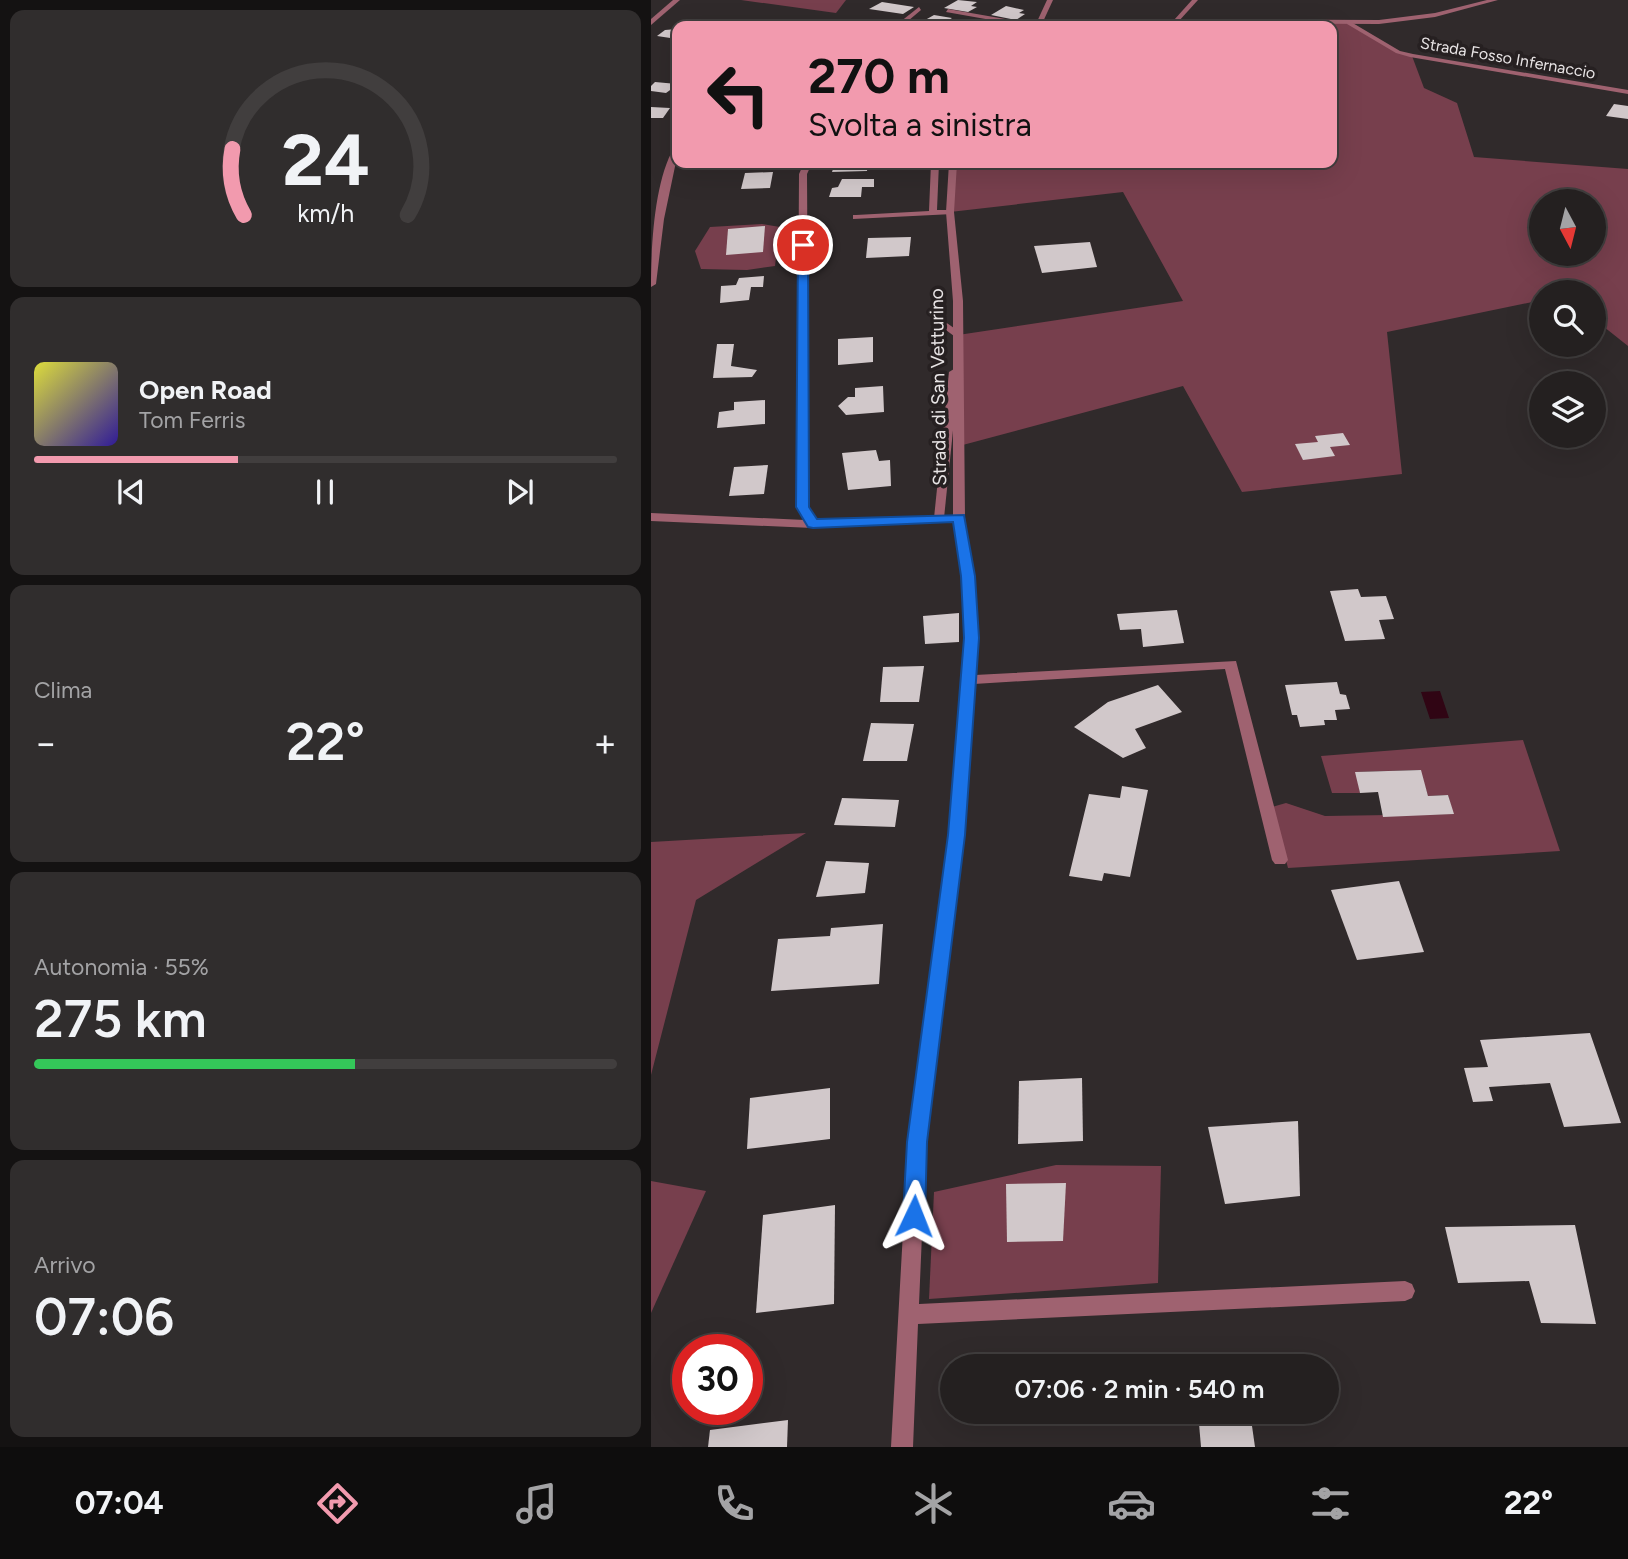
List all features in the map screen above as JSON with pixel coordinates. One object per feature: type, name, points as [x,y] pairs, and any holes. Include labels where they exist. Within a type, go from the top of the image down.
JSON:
[{"type":"street","points":[[651,23],[677,0]]},
{"type":"street","points":[[1039,21],[1051,0]]},
{"type":"street","points":[[1337,23],[1422,18],[1495,0]]},
{"type":"street","points":[[651,284],[655,218],[672,159]]},
{"type":"street","points":[[806,168],[803,174],[803,507],[813,524]]},
{"type":"street","name":"Strada di San Vetturino","points":[[902,1447],[917,1142],[956,835],[971,638],[968,576],[959,518],[958,335],[950,212],[953,168]]},
{"type":"street","points":[[651,517],[813,524],[959,518]]},
{"type":"street","points":[[968,680],[1231,664],[1280,860]]},
{"type":"street","points":[[910,1314],[1405,1291]]},
{"type":"lane","points":[[1177,21],[1195,0]]},
{"type":"lane","points":[[904,21],[919,9]]},
{"type":"lane","points":[[948,11],[1007,21]]},
{"type":"lane","name":"Strada Fosso Infernaccio","points":[[1349,23],[1398,52],[1412,56],[1628,92]]},
{"type":"lane","points":[[933,212],[935,168]]},
{"type":"lane","points":[[856,217],[950,212]]},
{"type":"lane","points":[[934,317],[958,335],[939,518]]},
{"type":"shaded area","points":[[741,0],[846,0],[836,13]]},
{"type":"shaded area","points":[[1337,23],[1349,23],[1398,52],[1412,56],[1424,88],[1457,103],[1474,157],[1628,169],[1628,346],[1606,329],[1606,280],[1529,280],[1529,303],[1387,332],[1402,474],[1242,492],[1183,386],[959,446],[958,335],[1183,301],[1123,192],[950,212],[953,168],[1337,168]]},
{"type":"shaded area","points":[[762,224],[780,227],[775,266],[747,270],[701,269],[695,251],[710,227]]},
{"type":"shaded area","points":[[1440,691],[1449,718],[1430,719],[1421,692]]},
{"type":"shaded area","points":[[1523,740],[1560,851],[1288,868],[1272,807],[1286,803],[1325,816],[1453,814],[1448,795],[1428,796],[1420,770],[1356,772],[1360,793],[1332,793],[1321,756]]},
{"type":"shaded area","points":[[806,833],[696,900],[651,1075],[651,842]]},
{"type":"shaded area","points":[[1056,1165],[1161,1166],[1158,1283],[929,1299],[934,1192]]},
{"type":"shaded area","points":[[651,1181],[706,1191],[651,1313]]},
{"type":"building","points":[[958,0],[977,2],[971,6],[977,7],[968,12],[944,8]]},
{"type":"building","points":[[882,2],[914,7],[903,14],[869,9]]},
{"type":"building","points":[[1006,6],[1024,10],[1019,13],[1025,14],[1016,20],[991,15]]},
{"type":"building","points":[[934,15],[952,18],[948,21],[923,21]]},
{"type":"building","points":[[672,29],[672,38],[657,36],[665,30]]},
{"type":"building","points":[[655,82],[672,84],[672,89],[666,93],[651,91]]},
{"type":"building","points":[[1614,104],[1628,106],[1628,119],[1606,116]]},
{"type":"building","points":[[651,107],[670,108],[663,118],[651,118]]},
{"type":"building","points":[[833,168],[867,168],[867,171],[832,172]]},
{"type":"building","points":[[773,172],[770,188],[741,189],[745,173]]},
{"type":"building","points":[[842,179],[874,179],[874,187],[862,187],[861,197],[829,197],[832,188],[838,187]]},
{"type":"building","points":[[765,226],[763,252],[726,255],[728,229]]},
{"type":"building","points":[[911,237],[909,256],[866,258],[868,238]]},
{"type":"building","points":[[1090,242],[1097,267],[1042,273],[1034,246]]},
{"type":"building","points":[[764,276],[763,287],[751,287],[749,300],[720,303],[721,286],[736,285],[739,278]]},
{"type":"building","points":[[873,337],[873,362],[838,365],[838,339]]},
{"type":"building","points":[[717,344],[734,344],[731,366],[757,370],[752,377],[713,378]]},
{"type":"building","points":[[883,386],[884,412],[846,415],[838,406],[848,397],[855,397],[855,388]]},
{"type":"building","points":[[765,400],[765,424],[717,428],[719,412],[734,410],[734,402]]},
{"type":"building","points":[[1343,433],[1350,445],[1330,447],[1335,456],[1303,460],[1295,444],[1318,442],[1315,436]]},
{"type":"building","points":[[876,450],[879,461],[890,460],[891,486],[848,490],[842,453]]},
{"type":"building","points":[[768,465],[764,494],[729,496],[734,467]]},
{"type":"building","points":[[1358,589],[1361,597],[1386,596],[1394,619],[1379,620],[1385,639],[1345,641],[1330,591]]},
{"type":"building","points":[[1177,610],[1184,643],[1143,647],[1141,629],[1120,630],[1117,614]]},
{"type":"building","points":[[959,613],[959,642],[925,644],[923,616]]},
{"type":"building","points":[[924,666],[919,702],[880,702],[883,667]]},
{"type":"building","points":[[1337,682],[1340,694],[1346,695],[1350,709],[1335,710],[1337,720],[1324,720],[1325,725],[1300,727],[1297,715],[1292,715],[1285,685]]},
{"type":"building","points":[[1158,685],[1182,712],[1135,729],[1146,748],[1123,758],[1074,727],[1108,702]]},
{"type":"building","points":[[871,723],[914,724],[907,761],[863,761]]},
{"type":"building","points":[[1421,770],[1428,796],[1448,795],[1454,814],[1383,817],[1378,792],[1360,793],[1355,772]]},
{"type":"building","points":[[1122,786],[1148,790],[1130,877],[1104,873],[1102,881],[1069,876],[1089,794],[1120,798]]},
{"type":"building","points":[[842,798],[899,800],[895,827],[834,825]]},
{"type":"building","points":[[826,861],[869,863],[865,893],[816,897]]},
{"type":"building","points":[[1399,881],[1424,952],[1357,960],[1331,890]]},
{"type":"building","points":[[883,924],[879,984],[771,991],[778,939],[830,936],[831,928]]},
{"type":"building","points":[[1590,1033],[1621,1123],[1564,1127],[1550,1083],[1489,1087],[1493,1101],[1473,1102],[1464,1068],[1488,1067],[1480,1040]]},
{"type":"building","points":[[1082,1078],[1083,1141],[1018,1144],[1019,1081]]},
{"type":"building","points":[[830,1088],[830,1139],[747,1149],[750,1098]]},
{"type":"building","points":[[1298,1121],[1300,1196],[1225,1204],[1208,1127]]},
{"type":"building","points":[[1066,1183],[1063,1241],[1007,1242],[1006,1184]]},
{"type":"building","points":[[835,1205],[834,1304],[756,1313],[763,1215]]},
{"type":"building","points":[[1575,1225],[1596,1324],[1541,1323],[1529,1281],[1458,1283],[1445,1227]]},
{"type":"building","points":[[788,1420],[787,1447],[708,1447],[710,1430]]},
{"type":"building","points":[[1199,1424],[1252,1424],[1255,1447],[1201,1447]]},
{"type":"route","points":[[803,245],[803,507],[813,524],[959,518],[968,576],[971,638],[956,835],[917,1142],[914,1216]]}]
